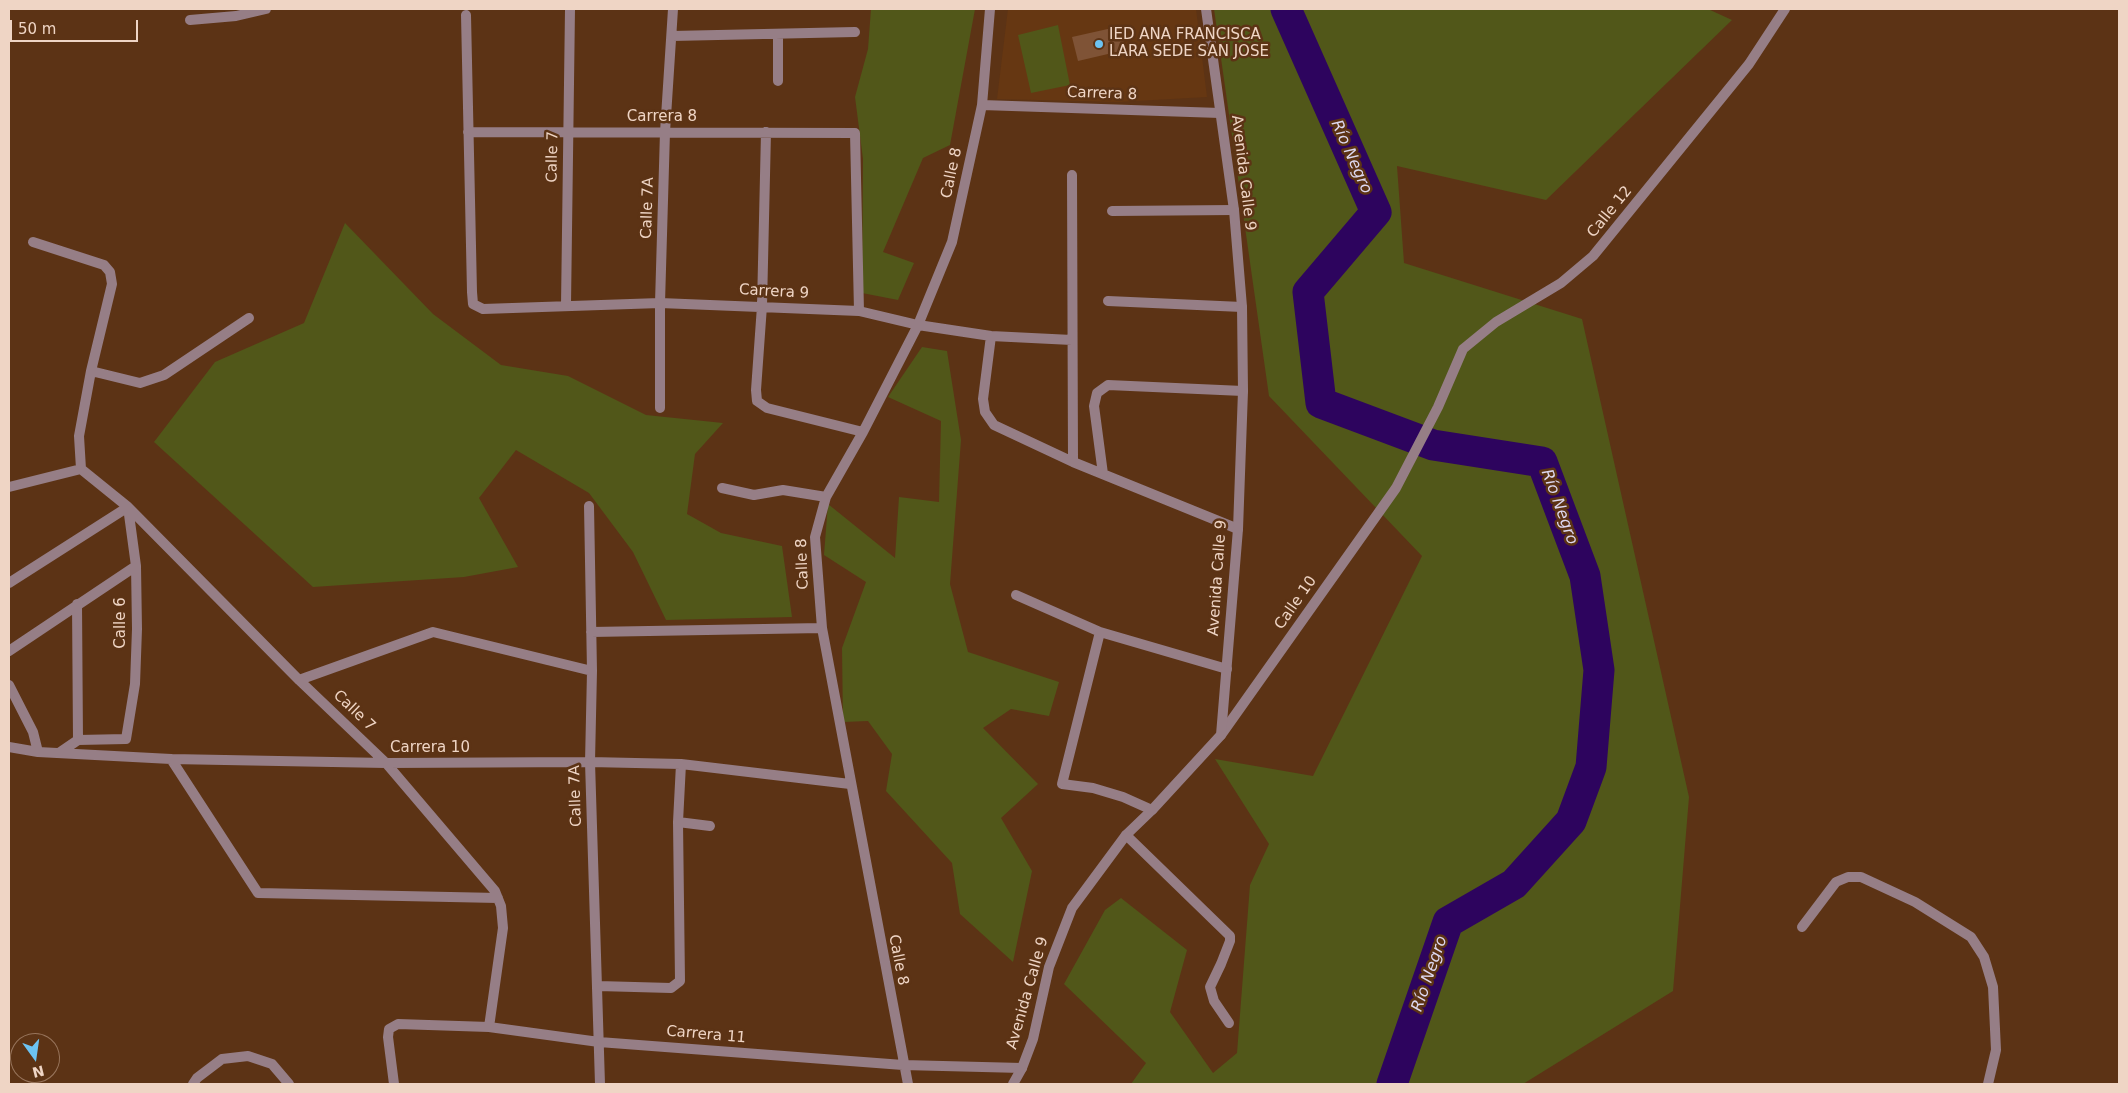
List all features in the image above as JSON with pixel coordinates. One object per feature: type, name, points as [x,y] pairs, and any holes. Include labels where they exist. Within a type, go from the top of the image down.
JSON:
[{"type":"street","points":[[190,20],[236,16],[266,9]]},
{"type":"street","name":"Calle 7","points":[[566,305],[570,9]]},
{"type":"street","name":"Calle 7A","points":[[660,408],[660,303],[665,132],[673,9]]},
{"type":"street","name":"Calle 8","points":[[908,1084],[903,1066],[822,628],[815,538],[826,497],[863,432],[918,325],[952,242],[982,105],[990,9]]},
{"type":"street","name":"Avenida Calle 9","points":[[1013,1084],[1022,1068],[1033,1039],[1049,967],[1062,929],[1072,908],[1126,835],[1152,810],[1221,735],[1238,529],[1243,391],[1242,307],[1234,210],[1206,9]]},
{"type":"street","name":"Calle 12","points":[[1396,488],[1438,407],[1463,349],[1496,322],[1561,282],[1593,256],[1749,64],[1785,9]]},
{"type":"street","points":[[466,14],[468,132]]},
{"type":"street","points":[[672,36],[855,32]]},
{"type":"street","points":[[778,35],[778,81]]},
{"type":"street","name":"Carrera 8","points":[[982,105],[1220,113]]},
{"type":"street","name":"Carrera 8","points":[[468,132],[856,133],[859,311]]},
{"type":"street","name":"Carrera 9","points":[[468,132],[474,304],[483,309],[660,303],[859,311],[918,325],[992,336],[1072,340]]},
{"type":"street","points":[[766,132],[762,306],[756,390],[757,401],[767,408],[863,432]]},
{"type":"street","points":[[1072,175],[1072,462]]},
{"type":"street","points":[[1112,211],[1234,210]]},
{"type":"street","points":[[9,487],[81,469],[79,436],[91,371],[112,284],[110,272],[104,265],[34,242]]},
{"type":"street","points":[[1108,301],[1242,307]]},
{"type":"street","points":[[91,371],[140,383],[164,375],[249,318]]},
{"type":"street","points":[[992,336],[983,399],[985,412],[994,425],[1072,462],[1238,529]]},
{"type":"street","points":[[1103,474],[1094,406],[1098,392],[1108,385],[1243,391]]},
{"type":"street","name":"Calle 7","points":[[81,469],[128,507],[299,680],[386,763],[495,891],[501,906],[503,928],[489,1027]]},
{"type":"street","points":[[722,488],[754,495],[783,490],[826,497]]},
{"type":"street","name":"Calle 10","points":[[1221,735],[1396,488]]},
{"type":"street","name":"Calle 7A","points":[[589,506],[592,632],[590,762],[600,1084]]},
{"type":"street","points":[[9,583],[128,507]]},
{"type":"street","name":"Calle 6","points":[[78,740],[126,739],[135,684],[137,629],[136,566],[128,507]]},
{"type":"street","points":[[9,651],[136,566]]},
{"type":"street","points":[[1016,595],[1100,632],[1227,669]]},
{"type":"street","points":[[59,753],[78,740],[78,604]]},
{"type":"street","points":[[592,632],[822,628]]},
{"type":"street","points":[[299,680],[433,632],[592,671]]},
{"type":"street","points":[[1100,632],[1062,784],[1093,788],[1123,797],[1152,810]]},
{"type":"street","points":[[9,686],[33,732],[38,752]]},
{"type":"street","name":"Carrera 10","points":[[9,747],[38,752],[171,758],[386,763],[590,762],[681,764],[850,784]]},
{"type":"street","points":[[171,758],[258,893],[498,898]]},
{"type":"street","points":[[598,986],[671,988],[680,981],[678,822],[681,764]]},
{"type":"street","points":[[678,822],[710,826]]},
{"type":"street","points":[[1126,835],[1230,936],[1230,941],[1221,964],[1210,987],[1214,1001],[1229,1023]]},
{"type":"street","points":[[1802,927],[1836,882],[1848,877],[1861,877],[1915,902],[1970,937],[1984,957],[1993,987],[1996,1050],[1988,1084]]},
{"type":"street","name":"Carrera 11","points":[[394,1084],[388,1037],[389,1029],[398,1024],[489,1027],[599,1042],[903,1066],[1022,1068]]},
{"type":"street","points":[[193,1084],[197,1078],[222,1060],[248,1056],[272,1064],[289,1084]]},
{"type":"shaded area","points":[[1008,9],[1196,9],[1207,97],[1118,102],[997,99]]},
{"type":"green space","points":[[871,9],[975,9],[950,145],[923,158],[883,252],[914,263],[898,300],[862,293],[863,159],[855,97],[868,49]]},
{"type":"green space","points":[[1214,9],[1708,9],[1732,20],[1546,200],[1397,166],[1404,263],[1582,319],[1689,797],[1673,991],[1523,1084],[1131,1084],[1146,1063],[1064,984],[1105,910],[1121,898],[1187,950],[1170,1012],[1213,1073],[1237,1053],[1250,885],[1269,844],[1215,759],[1313,776],[1422,556],[1269,396]]},
{"type":"green space","points":[[1058,25],[1070,85],[1031,93],[1018,35]]},
{"type":"green space","points":[[345,223],[433,314],[501,365],[568,376],[646,415],[723,423],[695,454],[687,514],[721,533],[782,546],[792,617],[666,620],[633,552],[589,493],[516,450],[479,498],[518,567],[464,577],[313,587],[154,442],[215,362],[304,323]]},
{"type":"green space","points":[[922,347],[947,351],[961,440],[950,584],[968,652],[1059,682],[1049,716],[1011,709],[983,728],[1038,784],[1001,818],[1032,871],[1013,962],[960,914],[952,863],[886,791],[892,754],[868,721],[843,722],[842,648],[866,582],[824,555],[828,504],[895,558],[899,497],[939,502],[941,421],[888,397]]},
{"type":"building","name":"IED ANA FRANCISCA LARA SEDE SAN JOSE","points":[[1121,26],[1125,50],[1078,61],[1072,37]]},
{"type":"waterway","name":"Río Negro","points":[[1286,9],[1376,212],[1308,292],[1321,403],[1433,445],[1542,462],[1585,576],[1599,670],[1591,767],[1571,821],[1514,884],[1448,922],[1392,1084]]},
{"type":"place","name":"IED ANA FRANCISCA LARA SEDE SAN JOSE","points":[[1099,44]]}]
